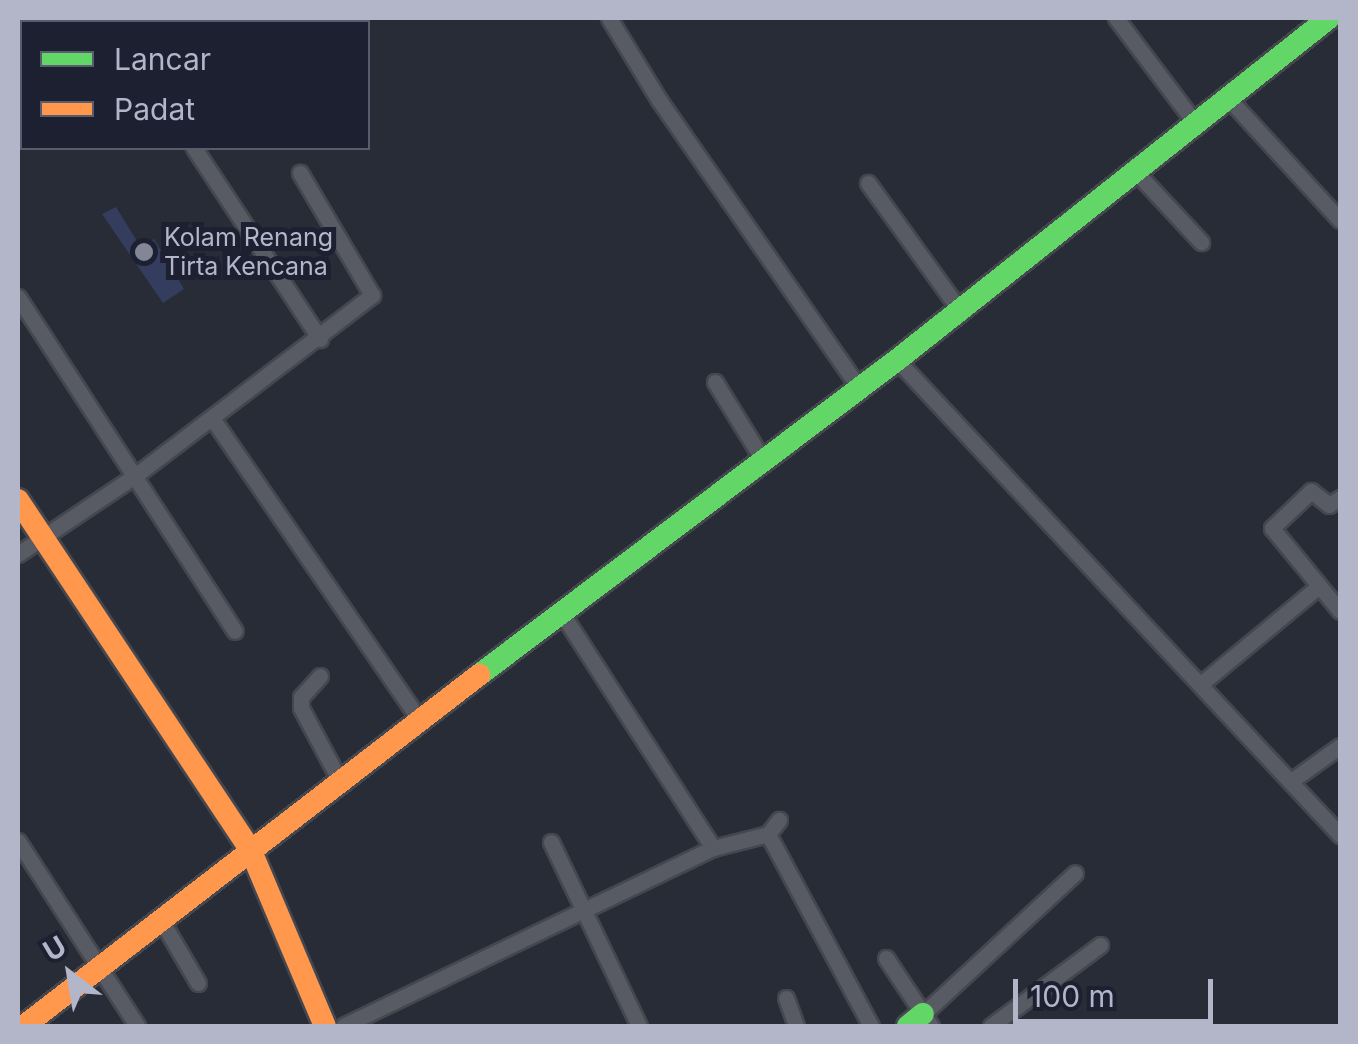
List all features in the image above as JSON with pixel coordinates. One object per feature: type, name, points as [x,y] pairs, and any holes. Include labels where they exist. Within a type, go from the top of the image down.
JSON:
[{"type":"street","points":[[609,18],[659,100],[860,388]]},
{"type":"street","points":[[1116,18],[1196,124]]},
{"type":"street","points":[[24,1026],[561,612],[897,360],[1329,18]]},
{"type":"street","points":[[1228,98],[1340,220]]},
{"type":"street","points":[[195,150],[320,339]]},
{"type":"street","points":[[1136,172],[1201,242]]},
{"type":"street","points":[[18,554],[136,476],[320,339],[373,291],[300,173]]},
{"type":"street","points":[[868,183],[958,308]]},
{"type":"street","points":[[18,296],[235,631]]},
{"type":"street","points":[[897,360],[1340,835]]},
{"type":"street","points":[[715,382],[763,460]]},
{"type":"street","points":[[212,418],[420,721]]},
{"type":"street","points":[[1340,520],[1335,501],[1311,491],[1272,528],[1340,611]]},
{"type":"street","points":[[18,500],[251,851],[325,1026]]},
{"type":"street","points":[[1202,684],[1320,586]]},
{"type":"street","points":[[561,612],[713,848]]},
{"type":"street","points":[[320,676],[302,697],[300,708],[340,783]]},
{"type":"street","points":[[1290,781],[1340,746]]},
{"type":"street","points":[[344,1026],[713,848],[768,834],[779,820]]},
{"type":"street","points":[[768,834],[872,1026]]},
{"type":"street","points":[[18,841],[102,966],[137,1026]]},
{"type":"street","points":[[552,842],[639,1026]]},
{"type":"street","points":[[886,958],[920,1022],[1075,873]]},
{"type":"street","points":[[162,920],[198,983]]},
{"type":"street","points":[[991,1026],[1100,945]]},
{"type":"street","points":[[786,998],[796,1026]]},
{"type":"water","name":"Kolam Renang Tirta Kencana","points":[[116,207],[140,246],[154,239],[184,289],[163,303],[102,214]]},
{"type":"traffic: fast","points":[[154,20],[158,18]]},
{"type":"traffic: fast","points":[[479,675],[897,360],[1329,18]]},
{"type":"traffic: fast","points":[[908,1026],[923,1014]]},
{"type":"traffic: slow","points":[[18,500],[251,851],[325,1026]]},
{"type":"traffic: slow","points":[[24,1026],[479,675]]},
{"type":"place","name":"Kolam Renang Tirta Kencana","points":[[144,252]]}]
